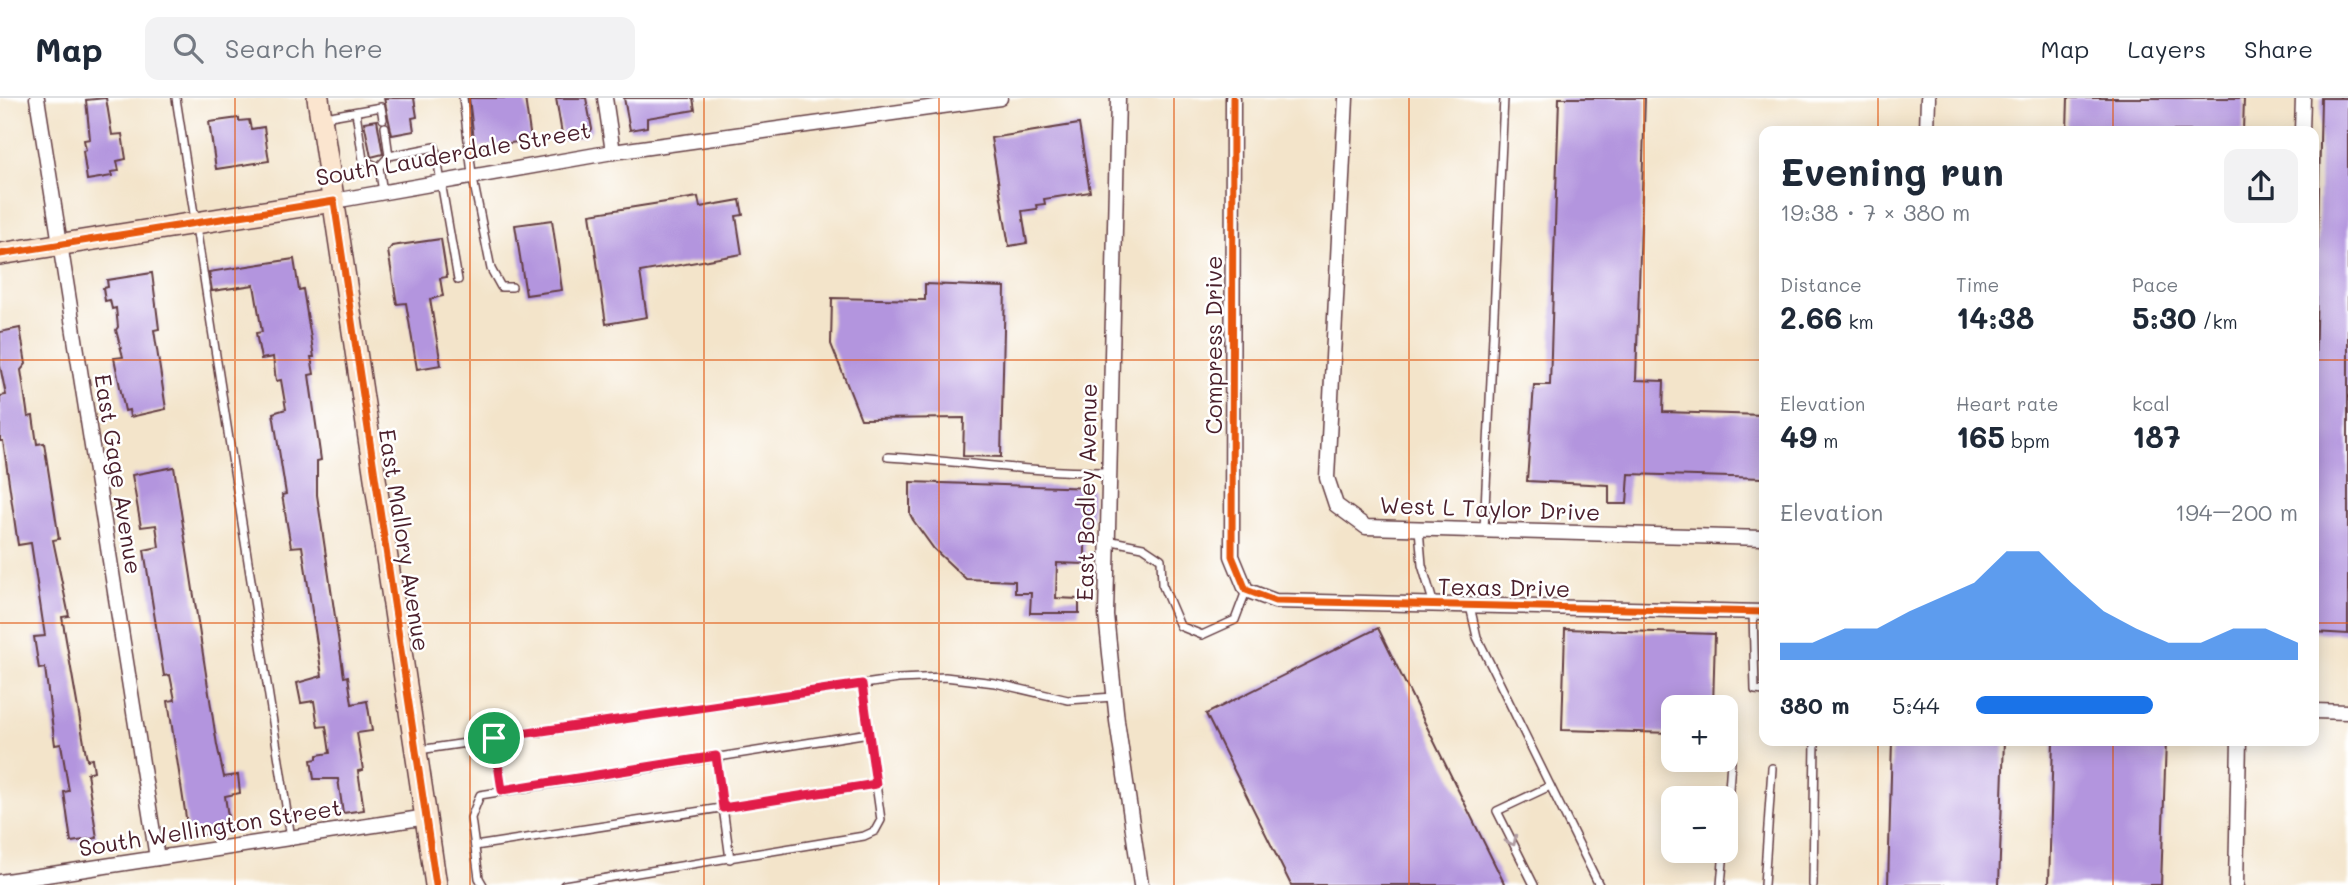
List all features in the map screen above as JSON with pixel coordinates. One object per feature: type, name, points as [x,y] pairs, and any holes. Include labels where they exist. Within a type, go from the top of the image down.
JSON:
[{"type":"main road","name":"East Mallory Avenue","points":[[320,108],[436,885]]},
{"type":"main road","name":"South Lauderdale Street","points":[[0,254],[334,201]]},
{"type":"street","name":"East Gage Avenue","points":[[37,98],[157,858]]},
{"type":"street","points":[[605,98],[613,152]]},
{"type":"street","name":"South Lauderdale Street","points":[[334,201],[472,174],[888,105],[1000,98]]},
{"type":"street","name":"East Bodley Avenue","points":[[1118,98],[1106,615],[1114,697],[1141,885]]},
{"type":"street","name":"Compress Drive","points":[[1233,98],[1232,556],[1246,590]]},
{"type":"street","name":"West L Taylor Drive","points":[[1346,98],[1327,478],[1336,505],[1366,527],[1759,538]]},
{"type":"street","points":[[1927,126],[1928,98]]},
{"type":"street","points":[[2302,126],[2303,98]]},
{"type":"street","name":"Texas Drive","points":[[1246,590],[1275,601],[1758,612]]},
{"type":"street","points":[[2319,711],[2348,712]]},
{"type":"street","points":[[2236,885],[2239,746]]},
{"type":"street","name":"South Wellington Street","points":[[0,882],[427,817]]},
{"type":"lane","points":[[176,98],[291,838]]},
{"type":"lane","points":[[463,98],[472,174],[491,269],[500,287],[512,287]]},
{"type":"lane","points":[[1484,530],[1504,98]]},
{"type":"lane","points":[[320,108],[356,112],[381,107],[389,156]]},
{"type":"lane","points":[[356,112],[363,160],[379,167]]},
{"type":"lane","points":[[379,167],[389,156],[435,147],[458,280]]},
{"type":"lane","points":[[379,167],[383,191]]},
{"type":"lane","points":[[888,457],[936,460],[987,468],[1109,472]]},
{"type":"lane","points":[[1419,528],[1422,565],[1434,606]]},
{"type":"lane","points":[[1107,540],[1143,547],[1161,559],[1162,584],[1180,626],[1202,635],[1235,620],[1246,590]]},
{"type":"lane","points":[[1470,606],[1477,638],[1599,885]]},
{"type":"lane","points":[[1758,612],[1755,691],[1759,691]]},
{"type":"lane","points":[[416,750],[862,684],[945,677],[995,683],[1068,701],[1114,697]]},
{"type":"lane","points":[[564,885],[864,836],[875,831],[881,820],[862,684]]},
{"type":"lane","points":[[483,885],[471,818],[480,795],[869,733]]},
{"type":"lane","points":[[494,738],[502,790]]},
{"type":"lane","points":[[1813,885],[1815,746]]},
{"type":"lane","points":[[716,756],[730,859]]},
{"type":"lane","points":[[1764,885],[1772,768]]},
{"type":"lane","points":[[475,846],[876,784]]},
{"type":"lane","points":[[1534,885],[1497,811],[1550,786]]},
{"type":"lane","points":[[1721,885],[1723,863]]},
{"type":"building","points":[[106,98],[112,135],[122,134],[126,159],[117,161],[119,171],[111,172],[112,176],[87,180],[83,151],[86,150],[84,140],[90,139],[86,100]]},
{"type":"building","points":[[384,98],[414,98],[417,117],[412,118],[414,131],[392,135]]},
{"type":"building","points":[[469,98],[525,98],[531,140],[475,148]]},
{"type":"building","points":[[556,98],[586,98],[592,129],[587,136],[563,140]]},
{"type":"building","points":[[624,98],[693,98],[695,110],[647,118],[647,127],[630,130]]},
{"type":"building","points":[[1559,98],[1645,98],[1636,380],[1664,381],[1663,412],[1759,415],[1759,478],[1629,474],[1627,504],[1609,504],[1609,485],[1527,481],[1534,385],[1550,385]]},
{"type":"building","points":[[2068,98],[2244,98],[2243,126],[2067,126]]},
{"type":"building","points":[[2321,98],[2348,98],[2348,634],[2319,632]]},
{"type":"building","points":[[239,118],[239,121],[249,120],[251,129],[264,127],[269,161],[216,169],[209,122]]},
{"type":"building","points":[[377,120],[383,154],[371,157],[364,122]]},
{"type":"building","points":[[1079,124],[1090,192],[1044,199],[1045,204],[1036,205],[1037,209],[1022,211],[1027,243],[1009,246],[991,138]]},
{"type":"building","points":[[698,197],[700,207],[740,200],[743,215],[736,216],[742,254],[640,272],[647,317],[606,324],[590,214]]},
{"type":"building","points":[[552,220],[562,290],[526,295],[515,225]]},
{"type":"building","points":[[441,239],[447,277],[440,278],[443,296],[430,299],[441,365],[417,369],[406,303],[397,304],[388,251],[392,246]]},
{"type":"building","points":[[294,259],[299,290],[303,289],[314,357],[311,357],[314,374],[309,375],[321,460],[317,461],[317,495],[344,677],[348,676],[352,704],[367,701],[372,731],[357,733],[363,770],[358,771],[364,810],[343,813],[338,779],[314,779],[311,760],[317,759],[317,755],[330,753],[326,726],[318,727],[314,701],[301,703],[297,683],[322,676],[302,546],[291,547],[282,495],[286,494],[273,413],[286,409],[281,380],[276,381],[273,357],[261,359],[256,333],[262,332],[254,285],[212,291],[209,272]]},
{"type":"building","points":[[152,273],[159,329],[154,330],[166,409],[130,417],[129,410],[125,411],[114,358],[123,357],[116,330],[116,308],[112,309],[110,300],[105,301],[103,288],[108,287],[107,280]]},
{"type":"building","points":[[925,284],[1005,287],[1001,457],[963,456],[964,418],[861,419],[831,344],[832,298],[925,300]]},
{"type":"building","points":[[20,328],[26,364],[21,370],[28,417],[33,416],[37,444],[44,443],[59,539],[53,540],[69,616],[62,617],[87,760],[92,759],[94,771],[87,773],[97,838],[71,842],[64,792],[69,791],[61,744],[55,745],[45,668],[39,669],[34,637],[45,636],[31,543],[18,545],[3,441],[0,441],[0,396],[6,395],[0,366],[0,332]]},
{"type":"building","points":[[174,467],[217,745],[224,777],[238,775],[240,793],[225,796],[230,831],[189,837],[168,701],[175,700],[170,675],[164,676],[144,550],[159,547],[156,525],[141,527],[132,475]]},
{"type":"building","points":[[910,482],[1092,488],[1092,520],[1085,520],[1085,564],[1057,563],[1056,598],[1079,599],[1079,613],[1030,613],[1031,593],[1015,593],[1015,581],[966,579],[934,549],[913,520],[910,514]]},
{"type":"building","points":[[1378,628],[1505,885],[1291,885],[1206,714]]},
{"type":"building","points":[[1565,629],[1715,634],[1713,695],[1661,695],[1661,733],[1562,730]]},
{"type":"building","points":[[1892,746],[2004,746],[1999,885],[1888,885]]},
{"type":"building","points":[[2053,746],[2166,746],[2161,885],[2049,885]]},
{"type":"cycle path","points":[[1233,98],[1232,556],[1246,590],[1275,601],[1759,612]]},
{"type":"cycle path","points":[[0,254],[334,201],[436,885]]},
{"type":"route","points":[[862,684],[876,784],[723,808],[716,756],[502,790],[494,738],[862,684]]}]
